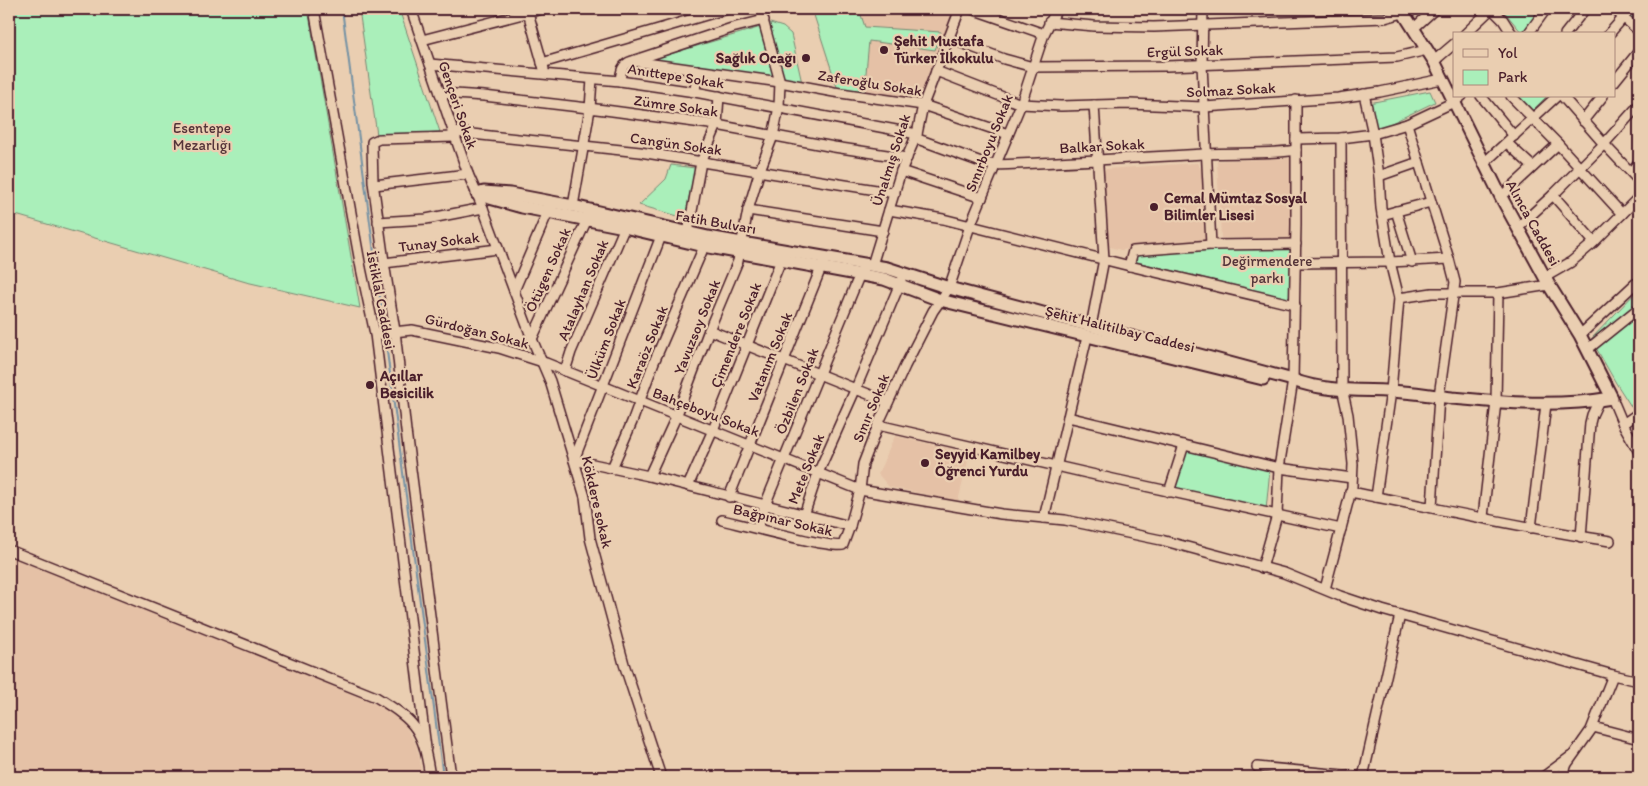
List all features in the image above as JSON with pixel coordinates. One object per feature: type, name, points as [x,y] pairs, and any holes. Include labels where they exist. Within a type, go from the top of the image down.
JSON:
[{"type":"main road","name":"Alınca Caddesi","points":[[1402,11],[1434,61],[1442,79],[1453,93]]},
{"type":"main road","name":"Alınca Caddesi","points":[[1458,99],[1483,164],[1547,281],[1580,335],[1612,398]]},
{"type":"main road","points":[[477,194],[496,200],[550,207],[706,242],[742,248],[781,260],[823,262],[866,268],[887,268],[949,288]]},
{"type":"main road","points":[[550,207],[573,206],[588,215]]},
{"type":"main road","name":"Fatih Bulvarı","points":[[662,232],[688,232],[706,242]]},
{"type":"main road","name":"Fatih Bulvarı","points":[[742,248],[786,249],[823,262]]},
{"type":"main road","name":"Şehit Halitilbay Caddesi","points":[[866,268],[884,279],[940,300],[1089,331],[1293,380],[1308,386],[1390,391],[1496,402],[1546,404],[1612,398]]},
{"type":"main road","name":"Şehit Halitilbay Caddesi","points":[[949,288],[1089,331]]},
{"type":"street","name":"İstiklal Caddesi","points":[[314,9],[361,268],[377,333],[430,777]]},
{"type":"street","name":"Gençeri Sokak","points":[[411,9],[468,174],[483,208]]},
{"type":"street","points":[[422,40],[528,11],[542,9]]},
{"type":"street","points":[[542,64],[727,9]]},
{"type":"street","name":"Yavuzsoy Sokak","points":[[649,476],[676,417],[738,261],[748,210],[773,136],[779,107],[780,82],[760,9]]},
{"type":"street","name":"Ünalmış Sokak","points":[[866,268],[883,231],[901,170],[916,136],[923,105],[960,9]]},
{"type":"street","points":[[972,9],[1044,34]]},
{"type":"street","name":"Sınırboyu Sokak","points":[[949,288],[970,226],[1021,104],[1044,34],[1056,9]]},
{"type":"street","points":[[1202,9],[1202,65],[1211,245]]},
{"type":"street","points":[[1413,29],[1435,9]]},
{"type":"street","points":[[1467,32],[1491,9],[1503,20],[1511,32]]},
{"type":"street","points":[[1529,32],[1546,9]]},
{"type":"street","points":[[1567,32],[1585,9]]},
{"type":"street","points":[[1614,9],[1639,31]]},
{"type":"street","points":[[528,11],[545,74]]},
{"type":"street","points":[[1049,22],[1094,26],[1203,25],[1385,18],[1402,11]]},
{"type":"street","points":[[1611,32],[1623,18]]},
{"type":"street","points":[[620,81],[623,65],[626,62],[725,30],[764,20]]},
{"type":"street","name":"Ergül Sokak","points":[[948,38],[1004,59],[1033,67],[1202,65],[1397,58],[1427,50]]},
{"type":"street","points":[[1434,61],[1453,45]]},
{"type":"street","points":[[1616,80],[1639,51]]},
{"type":"street","name":"Zaferoğlu Sokak","points":[[632,61],[923,105],[1008,134]]},
{"type":"street","name":"Anıttepe Sokak","points":[[430,64],[620,81],[695,92],[779,107],[916,136]]},
{"type":"street","points":[[695,92],[697,70]]},
{"type":"street","points":[[936,71],[1021,104]]},
{"type":"street","points":[[573,206],[590,109],[592,79]]},
{"type":"street","name":"Solmaz Sokak","points":[[1021,104],[1130,104],[1204,107],[1364,94],[1420,85],[1442,79]]},
{"type":"street","name":"Zümre Sokak","points":[[440,93],[484,96],[717,125],[834,147],[907,158]]},
{"type":"street","points":[[1364,94],[1373,134],[1382,215],[1398,298],[1390,391],[1376,496]]},
{"type":"street","points":[[688,232],[701,162],[717,125],[719,96]]},
{"type":"street","points":[[1483,98],[1514,136]]},
{"type":"street","points":[[1513,98],[1622,214]]},
{"type":"street","points":[[1483,164],[1555,98]]},
{"type":"street","points":[[1564,98],[1639,181]]},
{"type":"street","points":[[1583,121],[1601,98]]},
{"type":"street","points":[[1296,139],[1341,138],[1373,134],[1407,124],[1458,99]]},
{"type":"street","points":[[1262,568],[1278,515],[1279,468],[1293,380],[1296,244],[1296,100]]},
{"type":"street","points":[[1044,518],[1104,260],[1094,105]]},
{"type":"street","points":[[1518,227],[1604,144],[1639,105]]},
{"type":"street","points":[[1407,124],[1455,282],[1439,396],[1432,507]]},
{"type":"street","name":"Cangün Sokak","points":[[374,185],[372,142],[379,139],[454,135],[583,145],[760,170],[894,193]]},
{"type":"street","name":"Balkar Sokak","points":[[916,136],[981,162],[994,165],[1296,150]]},
{"type":"street","points":[[1325,589],[1350,492],[1353,464],[1348,415],[1342,388],[1341,138]]},
{"type":"street","points":[[1507,143],[1533,167]]},
{"type":"street","points":[[1501,197],[1558,144]]},
{"type":"street","points":[[1379,176],[1419,162]]},
{"type":"street","points":[[1631,172],[1639,162]]},
{"type":"street","points":[[901,170],[982,198]]},
{"type":"street","points":[[450,777],[374,185],[468,174]]},
{"type":"street","points":[[1553,195],[1594,242]]},
{"type":"street","points":[[1398,298],[1432,293],[1498,293],[1547,281],[1594,242],[1639,197]]},
{"type":"street","points":[[1382,215],[1431,202]]},
{"type":"street","points":[[514,291],[550,207]]},
{"type":"street","points":[[378,222],[426,219],[483,208]]},
{"type":"street","name":"Kökdere sokak","points":[[483,208],[532,340],[550,381],[585,497],[590,538],[622,655],[661,777]]},
{"type":"street","points":[[748,210],[883,231]]},
{"type":"street","points":[[890,210],[943,219],[1104,260],[1294,305]]},
{"type":"street","points":[[1396,211],[1412,262]]},
{"type":"street","name":"Ötügen Sokak","points":[[532,340],[588,215]]},
{"type":"street","name":"Atalayhan Sokak","points":[[565,372],[571,352],[626,223]]},
{"type":"street","name":"Ülküm Sokak","points":[[574,460],[662,232]]},
{"type":"street","name":"Karaöz Sokak","points":[[612,468],[654,362],[706,242]]},
{"type":"street","points":[[1129,266],[1133,252],[1211,245],[1296,244]]},
{"type":"street","name":"Tunay Sokak","points":[[384,263],[498,249]]},
{"type":"street","name":"Çimendere Sokak","points":[[688,486],[713,430],[786,249]]},
{"type":"street","points":[[1295,263],[1412,262],[1449,259]]},
{"type":"street","name":"Vatanım Sokak","points":[[728,497],[823,262]]},
{"type":"street","name":"Özbilen Sokak","points":[[758,528],[784,458],[866,268]]},
{"type":"street","name":"Mete Sokak","points":[[574,460],[649,476],[804,515],[818,473],[904,274]]},
{"type":"street","points":[[1580,335],[1635,284],[1639,287]]},
{"type":"street","name":"Sınır Sokak","points":[[839,546],[843,545],[850,526],[860,490],[863,464],[878,425],[904,366],[940,300],[949,288]]},
{"type":"street","points":[[1483,518],[1496,402],[1498,293]]},
{"type":"street","points":[[1588,350],[1639,308]]},
{"type":"street","name":"Gürdoğan Sokak","points":[[377,333],[412,330],[500,348],[542,362]]},
{"type":"street","points":[[709,330],[820,373],[888,402]]},
{"type":"street","name":"Bahçeboyu Sokak","points":[[542,362],[860,490],[1001,514],[1065,520],[1161,540],[1284,573],[1340,596],[1400,615],[1639,681]]},
{"type":"street","name":"Alınca Caddesi","points":[[1612,398],[1639,452]]},
{"type":"street","points":[[1580,537],[1590,424],[1599,400]]},
{"type":"street","points":[[1531,528],[1546,404]]},
{"type":"street","points":[[1624,424],[1639,413]]},
{"type":"street","points":[[1068,417],[1279,468],[1352,478]]},
{"type":"street","points":[[878,425],[1169,492],[1341,529]]},
{"type":"street","points":[[1169,492],[1184,445]]},
{"type":"street","points":[[1350,492],[1531,528],[1610,541]]},
{"type":"street","points":[[804,515],[850,526]]},
{"type":"street","name":"Bağpınar Sokak","points":[[722,520],[839,546]]},
{"type":"street","points":[[9,550],[376,697],[406,717],[417,729],[426,748]]},
{"type":"street","points":[[1257,767],[1364,777],[1400,615]]},
{"type":"street","points":[[1544,777],[1574,753],[1584,742],[1593,727],[1613,675]]},
{"type":"street","points":[[1593,727],[1639,739]]},
{"type":"street","points":[[1564,777],[1567,764],[1574,753]]},
{"type":"shaded area","name":"Şehit Mustafa Türker İlkokulu","points":[[812,9],[958,9],[923,105],[837,92]]},
{"type":"shaded area","points":[[1291,158],[1293,238],[1221,238],[1217,161]]},
{"type":"shaded area","name":"Cemal Mümtaz Sosyal Bilimler Lisesi","points":[[1197,163],[1202,170],[1205,241],[1203,243],[1121,250],[1107,246],[1102,173],[1106,169]]},
{"type":"shaded area","name":"Seyyid Kamilbey Öğrenci Yurdu","points":[[895,436],[970,453],[958,501],[889,487],[878,474]]},
{"type":"shaded area","points":[[9,555],[335,686],[387,709],[403,722],[416,744],[422,777],[9,777]]},
{"type":"green space","name":"Esentepe Mezarlığı","points":[[9,9],[308,9],[360,308],[246,282],[9,213]]},
{"type":"green space","points":[[359,9],[399,9],[440,132],[377,135]]},
{"type":"green space","points":[[812,9],[859,9],[865,27],[941,32],[935,50],[869,41],[864,94],[838,90]]},
{"type":"green space","points":[[1502,9],[1540,9],[1521,32]]},
{"type":"green space","points":[[1623,9],[1639,9],[1639,26]]},
{"type":"green space","points":[[767,22],[783,27],[791,34],[802,83],[780,79]]},
{"type":"green space","points":[[761,27],[776,77],[653,59]]},
{"type":"green space","points":[[1430,91],[1435,102],[1375,131],[1369,103]]},
{"type":"green space","points":[[1516,98],[1545,98],[1530,113]]},
{"type":"green space","points":[[671,165],[695,168],[685,218],[639,205],[666,179]]},
{"type":"green space","name":"Değirmendere parkı","points":[[1290,246],[1291,299],[1129,260],[1132,251]]},
{"type":"green space","points":[[1639,289],[1639,408],[1632,408],[1591,339]]},
{"type":"green space","points":[[1184,448],[1270,469],[1266,510],[1172,488]]},
{"type":"waterway","points":[[342,9],[384,329]]},
{"type":"waterway","points":[[385,336],[443,777]]},
{"type":"place","name":"Şehit Mustafa Türker İlkokulu","points":[[884,50]]},
{"type":"place","name":"Sağlık Ocağı","points":[[806,58]]},
{"type":"place","name":"Cemal Mümtaz Sosyal Bilimler Lisesi","points":[[1154,207]]},
{"type":"place","name":"Açıllar Besicilik","points":[[370,385]]},
{"type":"place","name":"Seyyid Kamilbey Öğrenci Yurdu","points":[[925,463]]}]
